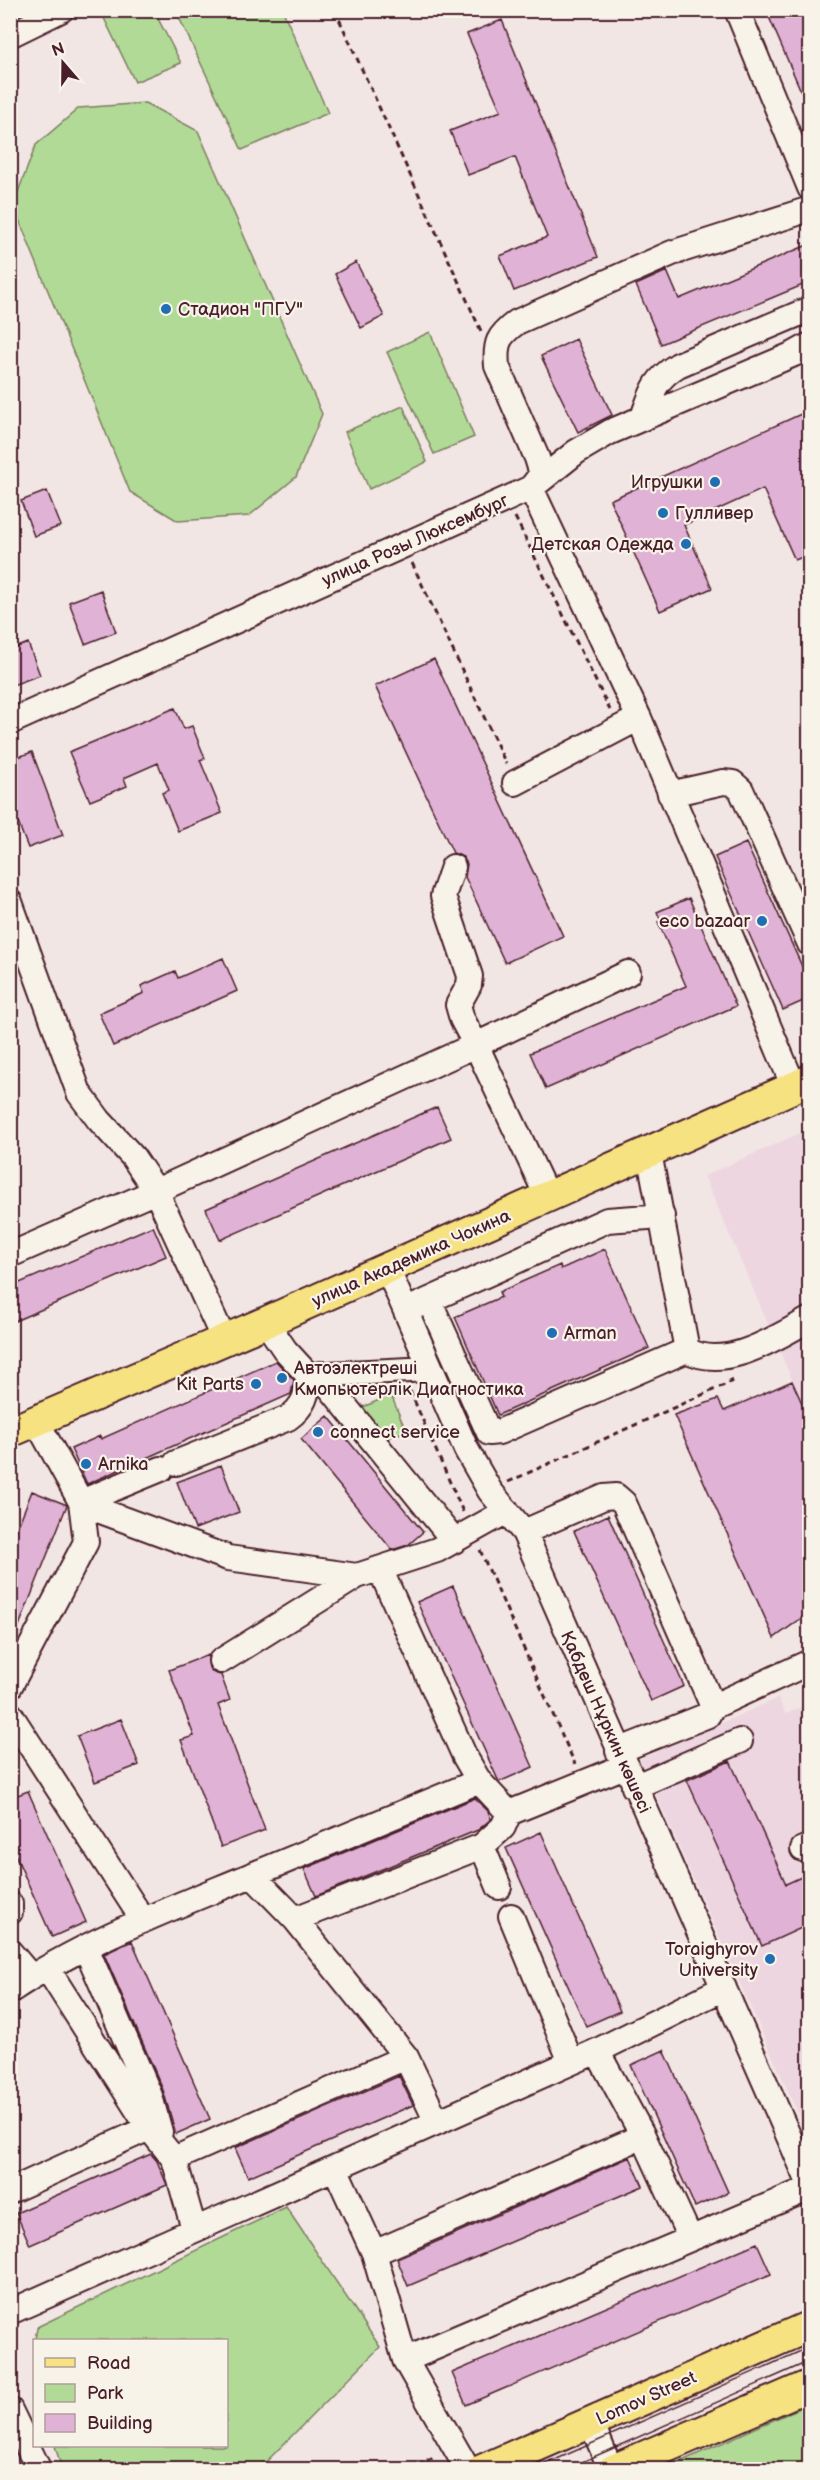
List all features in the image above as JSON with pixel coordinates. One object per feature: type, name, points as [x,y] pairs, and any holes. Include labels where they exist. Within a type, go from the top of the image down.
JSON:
[{"type":"main road","name":"улица Академика Чокина","points":[[23,1426],[266,1322],[802,1084]]},
{"type":"main road","name":"Lomov Street","points":[[482,2469],[810,2326]]},
{"type":"main road","points":[[612,2469],[810,2385]]},
{"type":"street","points":[[10,35],[61,10]]},
{"type":"street","points":[[737,10],[810,188]]},
{"type":"street","points":[[802,1084],[670,794],[629,723],[531,488],[542,474],[540,466],[497,366],[498,340],[517,322],[672,253],[810,209]]},
{"type":"street","points":[[643,417],[657,381],[678,365],[810,309]]},
{"type":"street","name":"улица Розы Люксембург","points":[[10,722],[531,488],[592,442],[643,417],[794,354],[810,345]]},
{"type":"street","points":[[515,783],[629,723]]},
{"type":"street","points":[[670,794],[723,782],[733,783],[741,790],[810,944]]},
{"type":"street","points":[[453,867],[443,896],[470,976],[469,985],[458,1005],[462,1019],[548,1196]]},
{"type":"street","points":[[10,902],[79,1093],[99,1120],[133,1157],[156,1191],[224,1340]]},
{"type":"street","points":[[10,1255],[476,1045],[628,973]]},
{"type":"street","points":[[649,1153],[687,1350],[693,1354],[720,1356],[744,1352],[762,1346],[810,1319]]},
{"type":"street","points":[[405,1310],[608,1220],[662,1216]]},
{"type":"street","name":"Қабдеш Нұркин көшесі","points":[[387,1268],[466,1449],[490,1491],[524,1532],[810,2186]]},
{"type":"street","points":[[429,1300],[489,1433],[499,1432],[687,1350]]},
{"type":"street","points":[[266,1322],[285,1350],[314,1374],[463,1536]]},
{"type":"street","points":[[314,1374],[401,1370],[434,1377],[461,1374]]},
{"type":"street","points":[[81,1502],[288,1418],[297,1412],[314,1374]]},
{"type":"street","points":[[10,1686],[86,1542],[81,1502],[23,1426]]},
{"type":"street","points":[[524,1532],[604,1497],[616,1496],[624,1503],[712,1707]]},
{"type":"street","points":[[81,1502],[228,1558],[357,1576]]},
{"type":"street","points":[[221,1661],[357,1576],[437,1550],[507,1511]]},
{"type":"street","points":[[380,1569],[465,1757],[479,1781],[509,1813]]},
{"type":"street","points":[[626,1768],[708,1715],[712,1707],[810,1662]]},
{"type":"street","points":[[10,1714],[143,1920]]},
{"type":"street","points":[[295,1919],[482,1846],[503,1827],[509,1813],[583,1783],[626,1768],[740,1741]]},
{"type":"street","points":[[10,1991],[39,1973],[143,1920],[479,1781]]},
{"type":"street","points":[[482,1846],[499,1887]]},
{"type":"street","points":[[252,1875],[295,1919],[406,2057],[437,2122]]},
{"type":"street","points":[[10,1904],[10,1912]]},
{"type":"street","points":[[512,1916],[571,2062]]},
{"type":"street","points":[[86,1948],[150,2096],[194,2229]]},
{"type":"street","points":[[10,1952],[39,1973],[148,2128],[169,2153]]},
{"type":"street","points":[[10,2312],[597,2051],[724,1988]]},
{"type":"street","points":[[597,2051],[643,2136],[690,2238]]},
{"type":"street","points":[[169,2153],[406,2057]]},
{"type":"street","points":[[10,2191],[148,2128]]},
{"type":"street","points":[[374,2253],[643,2136]]},
{"type":"street","points":[[335,2168],[374,2253],[405,2360],[468,2469]]},
{"type":"street","points":[[405,2360],[810,2186]]},
{"type":"street","points":[[10,2410],[39,2469]]},
{"type":"street","points":[[591,2422],[612,2469]]},
{"type":"path","points":[[335,10],[482,334]]},
{"type":"path","points":[[506,499],[629,723]]},
{"type":"path","points":[[404,545],[515,783]]},
{"type":"path","points":[[490,1491],[731,1382],[720,1356]]},
{"type":"path","points":[[401,1370],[463,1536],[583,1783]]},
{"type":"path","points":[[408,2469],[456,2448]]},
{"type":"shaded area","points":[[809,1129],[809,1419],[704,1176]]},
{"type":"shaded area","name":"Toraighyrov University","points":[[778,1698],[786,1714],[809,1703],[809,2138],[640,1759]]},
{"type":"green space","points":[[154,11],[181,63],[135,82],[101,12]]},
{"type":"green space","points":[[176,11],[283,11],[328,113],[242,150]]},
{"type":"green space","name":"Стадион \"ПГУ\"","points":[[145,103],[198,131],[322,414],[296,477],[249,516],[178,521],[130,492],[13,205],[36,145],[79,108]]},
{"type":"green space","points":[[430,332],[474,437],[434,454],[387,352]]},
{"type":"green space","points":[[403,406],[427,462],[369,489],[345,432]]},
{"type":"green space","points":[[391,1395],[406,1431],[377,1442],[363,1407]]},
{"type":"green space","points":[[286,2207],[380,2347],[267,2461],[251,2469],[62,2469],[55,2447],[228,2447],[228,2339],[35,2339],[37,2327]]},
{"type":"green space","points":[[809,2404],[809,2469],[664,2469]]},
{"type":"building","points":[[766,10],[804,10],[810,23],[810,112]]},
{"type":"building","points":[[502,20],[598,257],[514,291],[500,256],[547,237],[515,157],[468,175],[450,131],[501,111],[467,34]]},
{"type":"building","points":[[810,244],[810,282],[661,344],[636,285],[667,271],[679,299]]},
{"type":"building","points":[[356,262],[384,316],[361,328],[335,274]]},
{"type":"building","points":[[576,339],[612,415],[578,432],[541,356]]},
{"type":"building","name":"Гулливер","points":[[810,410],[810,554],[795,560],[763,489],[684,525],[712,588],[660,611],[610,500]]},
{"type":"building","points":[[47,491],[61,526],[34,536],[21,501]]},
{"type":"building","points":[[101,590],[116,632],[85,644],[69,602]]},
{"type":"building","points":[[28,643],[40,675],[10,686],[10,650]]},
{"type":"building","points":[[434,659],[563,936],[505,963],[465,877],[467,864],[463,857],[453,853],[375,686]]},
{"type":"building","points":[[175,708],[184,729],[192,726],[205,758],[200,760],[222,813],[178,831],[162,793],[169,790],[158,763],[124,778],[127,786],[90,801],[69,752]]},
{"type":"building","points":[[32,752],[63,835],[28,848],[10,802],[10,760]]},
{"type":"building","name":"eco bazaar","points":[[746,843],[810,984],[810,998],[783,1010],[715,857]]},
{"type":"building","points":[[689,898],[736,1006],[546,1089],[530,1053],[686,986],[658,922],[661,921],[657,912]]},
{"type":"building","points":[[223,958],[237,991],[113,1046],[99,1013],[144,993],[141,986],[175,971],[178,978]]},
{"type":"building","points":[[437,1107],[451,1138],[220,1240],[206,1209]]},
{"type":"building","points":[[153,1226],[166,1256],[10,1323],[10,1287]]},
{"type":"building","name":"Arman","points":[[605,1249],[649,1348],[498,1415],[455,1317],[501,1297],[499,1292],[560,1265],[561,1269]]},
{"type":"building","points":[[276,1361],[294,1380],[291,1394],[87,1484],[71,1449],[100,1436],[101,1439]]},
{"type":"building","points":[[792,1381],[810,1421],[810,1612],[774,1638],[674,1415],[718,1399],[724,1411]]},
{"type":"building","points":[[328,1416],[423,1532],[408,1545],[392,1550],[301,1439]]},
{"type":"building","points":[[221,1465],[239,1512],[195,1529],[177,1482]]},
{"type":"building","points":[[32,1491],[67,1505],[11,1646],[10,1546]]},
{"type":"building","points":[[608,1515],[684,1686],[651,1701],[574,1531]]},
{"type":"building","points":[[453,1586],[533,1767],[499,1782],[417,1602]]},
{"type":"building","points":[[208,1655],[209,1668],[221,1675],[230,1700],[218,1705],[265,1830],[221,1847],[181,1740],[194,1736],[169,1670]]},
{"type":"building","points":[[121,1719],[139,1765],[95,1782],[77,1736]]},
{"type":"building","points":[[730,1761],[786,1884],[810,1873],[810,1924],[762,1946],[687,1780]]},
{"type":"building","points":[[28,1791],[86,1922],[52,1937],[10,1843],[10,1798]]},
{"type":"building","points":[[475,1798],[488,1811],[491,1819],[478,1830],[316,1896],[304,1869]]},
{"type":"building","points":[[541,1832],[620,2011],[586,2026],[506,1848]]},
{"type":"building","points":[[132,1941],[210,2119],[176,2134],[163,2090],[104,1954]]},
{"type":"building","points":[[664,2050],[728,2192],[695,2207],[631,2065]]},
{"type":"building","points":[[399,2076],[413,2105],[248,2177],[235,2148]]},
{"type":"building","points":[[151,2154],[157,2161],[167,2185],[30,2245],[16,2213]]},
{"type":"building","points":[[630,2157],[643,2186],[408,2286],[397,2259]]},
{"type":"building","points":[[757,2243],[771,2274],[466,2405],[452,2373]]},
{"type":"tram line","points":[[532,2470],[810,2347]]},
{"type":"tram line","points":[[564,2470],[810,2361]]},
{"type":"place","name":"Стадион \"ПГУ\"","points":[[166,309]]},
{"type":"place","name":"Игрушки","points":[[715,482]]},
{"type":"place","name":"Гулливер","points":[[663,513]]},
{"type":"place","name":"Детская Одежда","points":[[686,544]]},
{"type":"place","name":"eco bazaar","points":[[762,921]]},
{"type":"place","name":"Arman","points":[[552,1333]]},
{"type":"place","name":"Автоэлектреші Кмопьютерлік Диагностика","points":[[282,1378]]},
{"type":"place","name":"Kit Parts","points":[[256,1384]]},
{"type":"place","name":"connect service","points":[[318,1432]]},
{"type":"place","name":"Arnika","points":[[86,1464]]},
{"type":"place","name":"Toraighyrov University","points":[[770,1959]]}]
